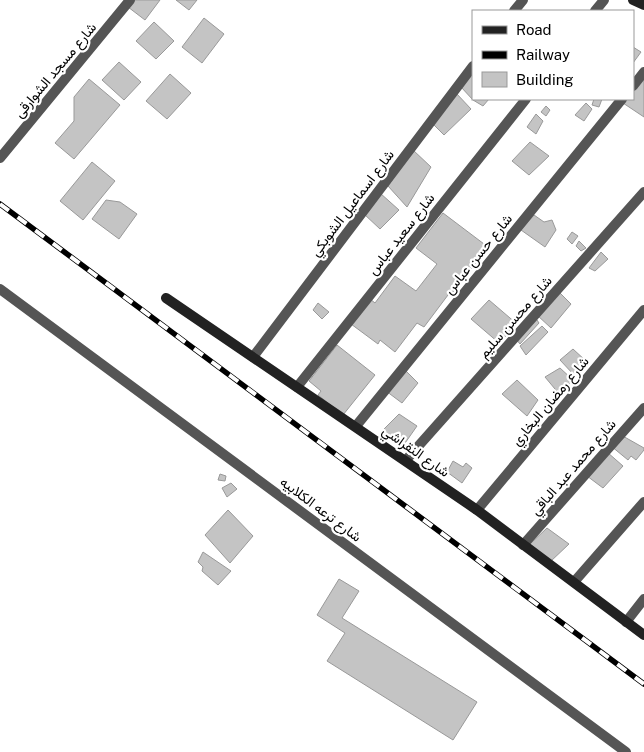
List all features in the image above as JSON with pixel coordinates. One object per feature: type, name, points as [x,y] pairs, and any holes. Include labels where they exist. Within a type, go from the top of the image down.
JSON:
[{"type":"street","name":"شارع مسجد الشوارقى","points":[[0,158],[130,0]]},
{"type":"street","points":[[515,10],[523,0]]},
{"type":"street","points":[[596,10],[604,0]]},
{"type":"street","points":[[633,0],[644,5]]},
{"type":"street","name":"شارع اسماعيل الشوبكي","points":[[253,357],[472,67]]},
{"type":"street","points":[[634,85],[644,72]]},
{"type":"street","name":"شارع سعيد عباس","points":[[297,386],[525,100]]},
{"type":"street","name":"شارع حسن عباس","points":[[356,426],[621,100]]},
{"type":"street","name":"شارع محسن سليم","points":[[406,460],[644,192]]},
{"type":"street","name":"شارع ترعه الكلابيه","points":[[0,288],[626,752]]},
{"type":"street","name":"شارع النقراشي","points":[[166,298],[477,510],[644,636]]},
{"type":"street","name":"شارع رمضان البخاري","points":[[477,510],[644,310]]},
{"type":"street","name":"شارع محمد عبد الباقي","points":[[523,545],[644,408]]},
{"type":"street","points":[[574,582],[644,502]]},
{"type":"street","points":[[626,622],[644,600]]},
{"type":"building","points":[[134,0],[160,0],[145,20],[128,7]]},
{"type":"building","points":[[176,0],[197,0],[189,10]]},
{"type":"building","points":[[204,18],[224,34],[202,63],[182,47]]},
{"type":"building","points":[[154,22],[174,41],[156,59],[136,41]]},
{"type":"building","points":[[634,48],[641,52],[634,62]]},
{"type":"building","points":[[119,62],[141,82],[124,100],[102,80]]},
{"type":"building","points":[[170,74],[191,93],[167,119],[146,101]]},
{"type":"building","points":[[472,74],[472,99],[461,87]]},
{"type":"building","points":[[644,78],[644,117],[623,103],[625,100],[634,100],[634,90]]},
{"type":"building","points":[[89,79],[120,105],[74,159],[55,143],[74,121],[74,97]]},
{"type":"building","points":[[456,93],[471,109],[444,135],[433,124]]},
{"type":"building","points":[[473,100],[488,100],[483,106]]},
{"type":"building","points":[[594,100],[602,100],[599,107],[592,105]]},
{"type":"building","points":[[586,103],[592,109],[584,121],[575,115]]},
{"type":"building","points":[[546,106],[550,110],[546,116],[541,112]]},
{"type":"building","points":[[536,114],[543,121],[536,134],[527,127]]},
{"type":"building","points":[[530,142],[549,156],[529,175],[512,161]]},
{"type":"building","points":[[413,150],[431,167],[407,207],[388,186]]},
{"type":"building","points":[[92,162],[115,181],[83,220],[60,201]]},
{"type":"building","points":[[380,193],[399,210],[380,229],[364,214]]},
{"type":"building","points":[[106,200],[120,202],[137,214],[119,239],[92,219]]},
{"type":"building","points":[[443,213],[488,247],[424,327],[417,323],[395,352],[380,340],[378,344],[351,324],[370,299],[375,303],[395,276],[416,291],[437,264],[416,248]]},
{"type":"building","points":[[534,215],[544,222],[552,220],[556,230],[545,247],[521,230]]},
{"type":"building","points":[[572,232],[578,236],[572,244],[567,239]]},
{"type":"building","points":[[579,241],[586,248],[581,251],[576,246]]},
{"type":"building","points":[[601,252],[608,259],[595,271],[589,268]]},
{"type":"building","points":[[558,291],[571,304],[551,328],[537,315]]},
{"type":"building","points":[[489,300],[517,324],[499,343],[471,319]]},
{"type":"building","points":[[318,303],[329,312],[322,319],[313,310]]},
{"type":"building","points":[[535,317],[539,323],[520,344],[516,339]]},
{"type":"building","points":[[542,326],[548,332],[526,355],[520,346]]},
{"type":"building","points":[[337,345],[375,375],[343,415],[318,395],[321,391],[309,381]]},
{"type":"building","points":[[573,349],[586,361],[574,375],[560,360]]},
{"type":"building","points":[[560,368],[573,380],[560,395],[545,377]]},
{"type":"building","points":[[404,369],[418,383],[402,403],[386,391]]},
{"type":"building","points":[[517,380],[538,400],[527,416],[502,394]]},
{"type":"building","points":[[399,414],[417,426],[403,446],[381,432]]},
{"type":"building","points":[[621,435],[644,448],[636,460],[631,456],[628,460],[611,446]]},
{"type":"building","points":[[607,452],[623,466],[603,488],[587,476]]},
{"type":"building","points":[[453,461],[463,467],[466,463],[472,468],[462,483],[447,472]]},
{"type":"building","points":[[220,474],[226,476],[225,481],[218,480]]},
{"type":"building","points":[[231,483],[237,489],[227,497],[222,488]]},
{"type":"building","points":[[228,510],[253,536],[230,563],[205,535]]},
{"type":"building","points":[[547,528],[569,544],[550,562],[530,544]]},
{"type":"building","points":[[203,552],[231,571],[218,585],[202,571],[203,567],[198,562]]},
{"type":"building","points":[[339,579],[359,591],[342,618],[477,702],[453,740],[327,661],[345,633],[317,615]]},
{"type":"railway","points":[[0,204],[644,684]]}]
